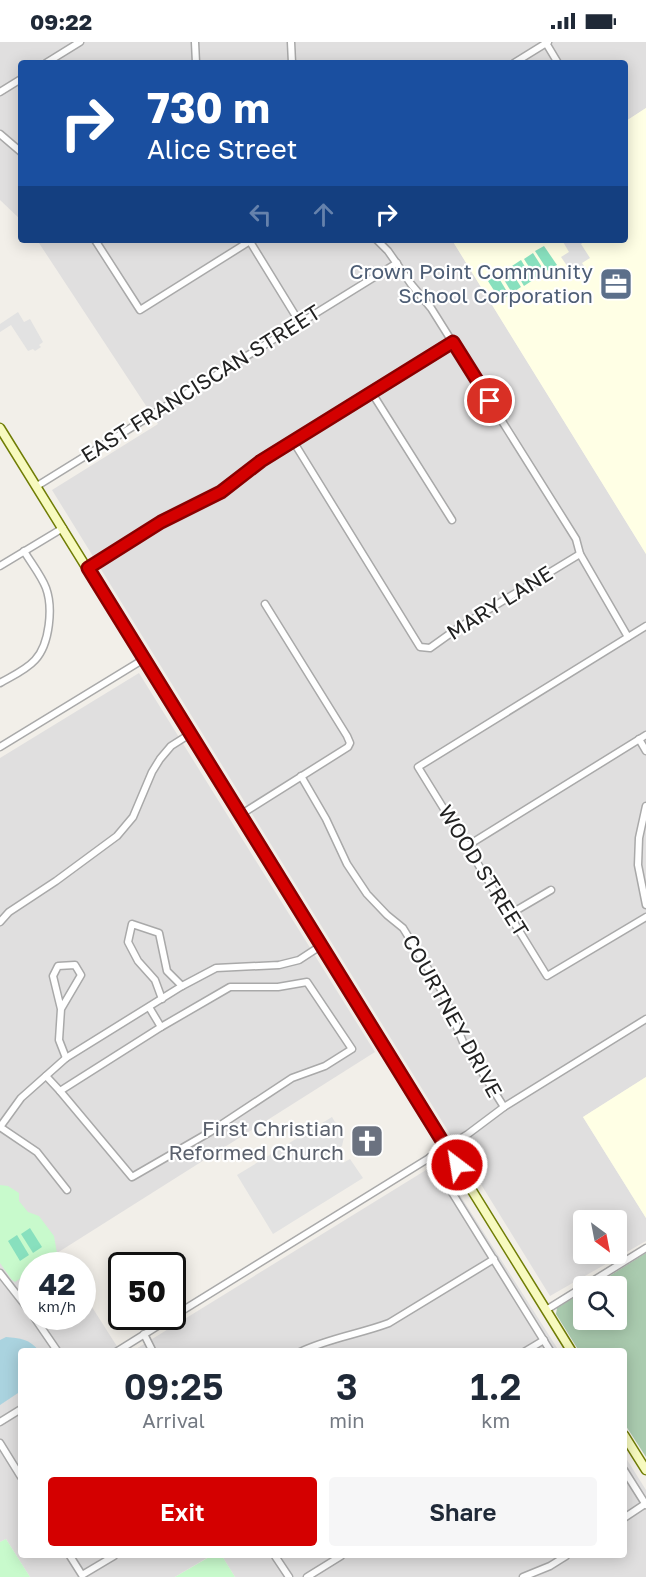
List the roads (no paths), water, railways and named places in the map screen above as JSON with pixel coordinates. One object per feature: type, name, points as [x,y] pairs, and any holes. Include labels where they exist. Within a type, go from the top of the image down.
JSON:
[{"type":"main road","points":[[0,428],[570,1348]]},
{"type":"main road","points":[[627,1440],[646,1470]]},
{"type":"street","points":[[51,60],[80,42]]},
{"type":"street","points":[[195,42],[196,60]]},
{"type":"street","points":[[291,42],[292,60]]},
{"type":"street","points":[[519,60],[547,43],[556,60]]},
{"type":"street","points":[[0,92],[18,81]]},
{"type":"street","points":[[0,134],[18,149]]},
{"type":"street","points":[[97,243],[140,310],[244,243]]},
{"type":"street","points":[[251,243],[300,323]]},
{"type":"street","points":[[381,243],[431,308],[453,342],[576,539],[580,554],[628,637],[646,626]]},
{"type":"street","name":"EAST FRANCISCAN STREET","points":[[37,486],[396,263]]},
{"type":"street","points":[[88,568],[161,522],[221,492],[255,465],[453,342]]},
{"type":"street","points":[[372,393],[452,520]]},
{"type":"street","name":"MARY LANE","points":[[293,441],[420,647],[430,648],[458,628],[580,554]]},
{"type":"street","points":[[0,566],[63,528]]},
{"type":"street","points":[[0,683],[36,659],[44,646],[47,635],[49,605],[47,591],[24,551]]},
{"type":"street","points":[[240,815],[348,747],[350,743],[265,604]]},
{"type":"street","name":"WOOD STREET","points":[[628,637],[418,767],[547,976],[646,917]]},
{"type":"street","points":[[0,747],[144,659]]},
{"type":"street","points":[[0,922],[9,912],[117,836],[133,817],[160,759],[171,746],[190,734]]},
{"type":"street","points":[[467,846],[646,735]]},
{"type":"street","points":[[639,739],[646,751]]},
{"type":"street","name":"COURTNEY DRIVE","points":[[301,776],[326,819],[347,864],[367,894],[403,928],[443,993],[463,1042],[504,1107]]},
{"type":"street","points":[[646,806],[639,838],[638,865],[646,904]]},
{"type":"street","points":[[510,914],[551,890]]},
{"type":"street","points":[[162,999],[155,980],[138,961],[128,942],[132,924],[159,933],[166,971],[182,986]]},
{"type":"street","points":[[67,1190],[37,1152],[0,1127],[21,1098],[66,1058],[182,986],[216,968],[279,965],[299,960],[322,945]]},
{"type":"street","points":[[61,1009],[81,975],[75,965],[58,966],[53,976],[61,1009],[59,1040],[66,1058]]},
{"type":"street","points":[[46,1076],[132,1177],[210,1132],[292,1078],[325,1066],[352,1049],[307,982],[278,987],[230,987],[161,1027],[60,1091]]},
{"type":"street","points":[[149,1007],[161,1027]]},
{"type":"street","points":[[186,1308],[468,1134],[504,1107],[646,1019]]},
{"type":"street","points":[[430,1157],[548,1348]]},
{"type":"street","points":[[546,1310],[646,1248]]},
{"type":"street","points":[[308,1348],[389,1323],[494,1259]]},
{"type":"street","points":[[0,1273],[18,1296]]},
{"type":"street","points":[[43,1330],[55,1348]]},
{"type":"street","points":[[122,1348],[151,1330]]},
{"type":"street","points":[[144,1334],[151,1348]]},
{"type":"street","points":[[530,1348],[543,1340]]},
{"type":"street","points":[[0,1422],[18,1411]]},
{"type":"street","points":[[0,1443],[18,1472]]},
{"type":"street","points":[[627,1475],[646,1505],[627,1516]]},
{"type":"street","points":[[71,1558],[82,1575],[111,1558]]},
{"type":"street","points":[[276,1558],[289,1577]]},
{"type":"street","points":[[307,1577],[338,1558]]},
{"type":"street","points":[[524,1577],[563,1558]]},
{"type":"water","points":[[6,1337],[16,1338],[36,1348],[18,1348],[18,1393],[0,1405],[0,1340]]},
{"type":"place","name":"Crown Point Community School Corporation","points":[[616,284]]},
{"type":"place","name":"First Christian Reformed Church","points":[[367,1141]]}]
